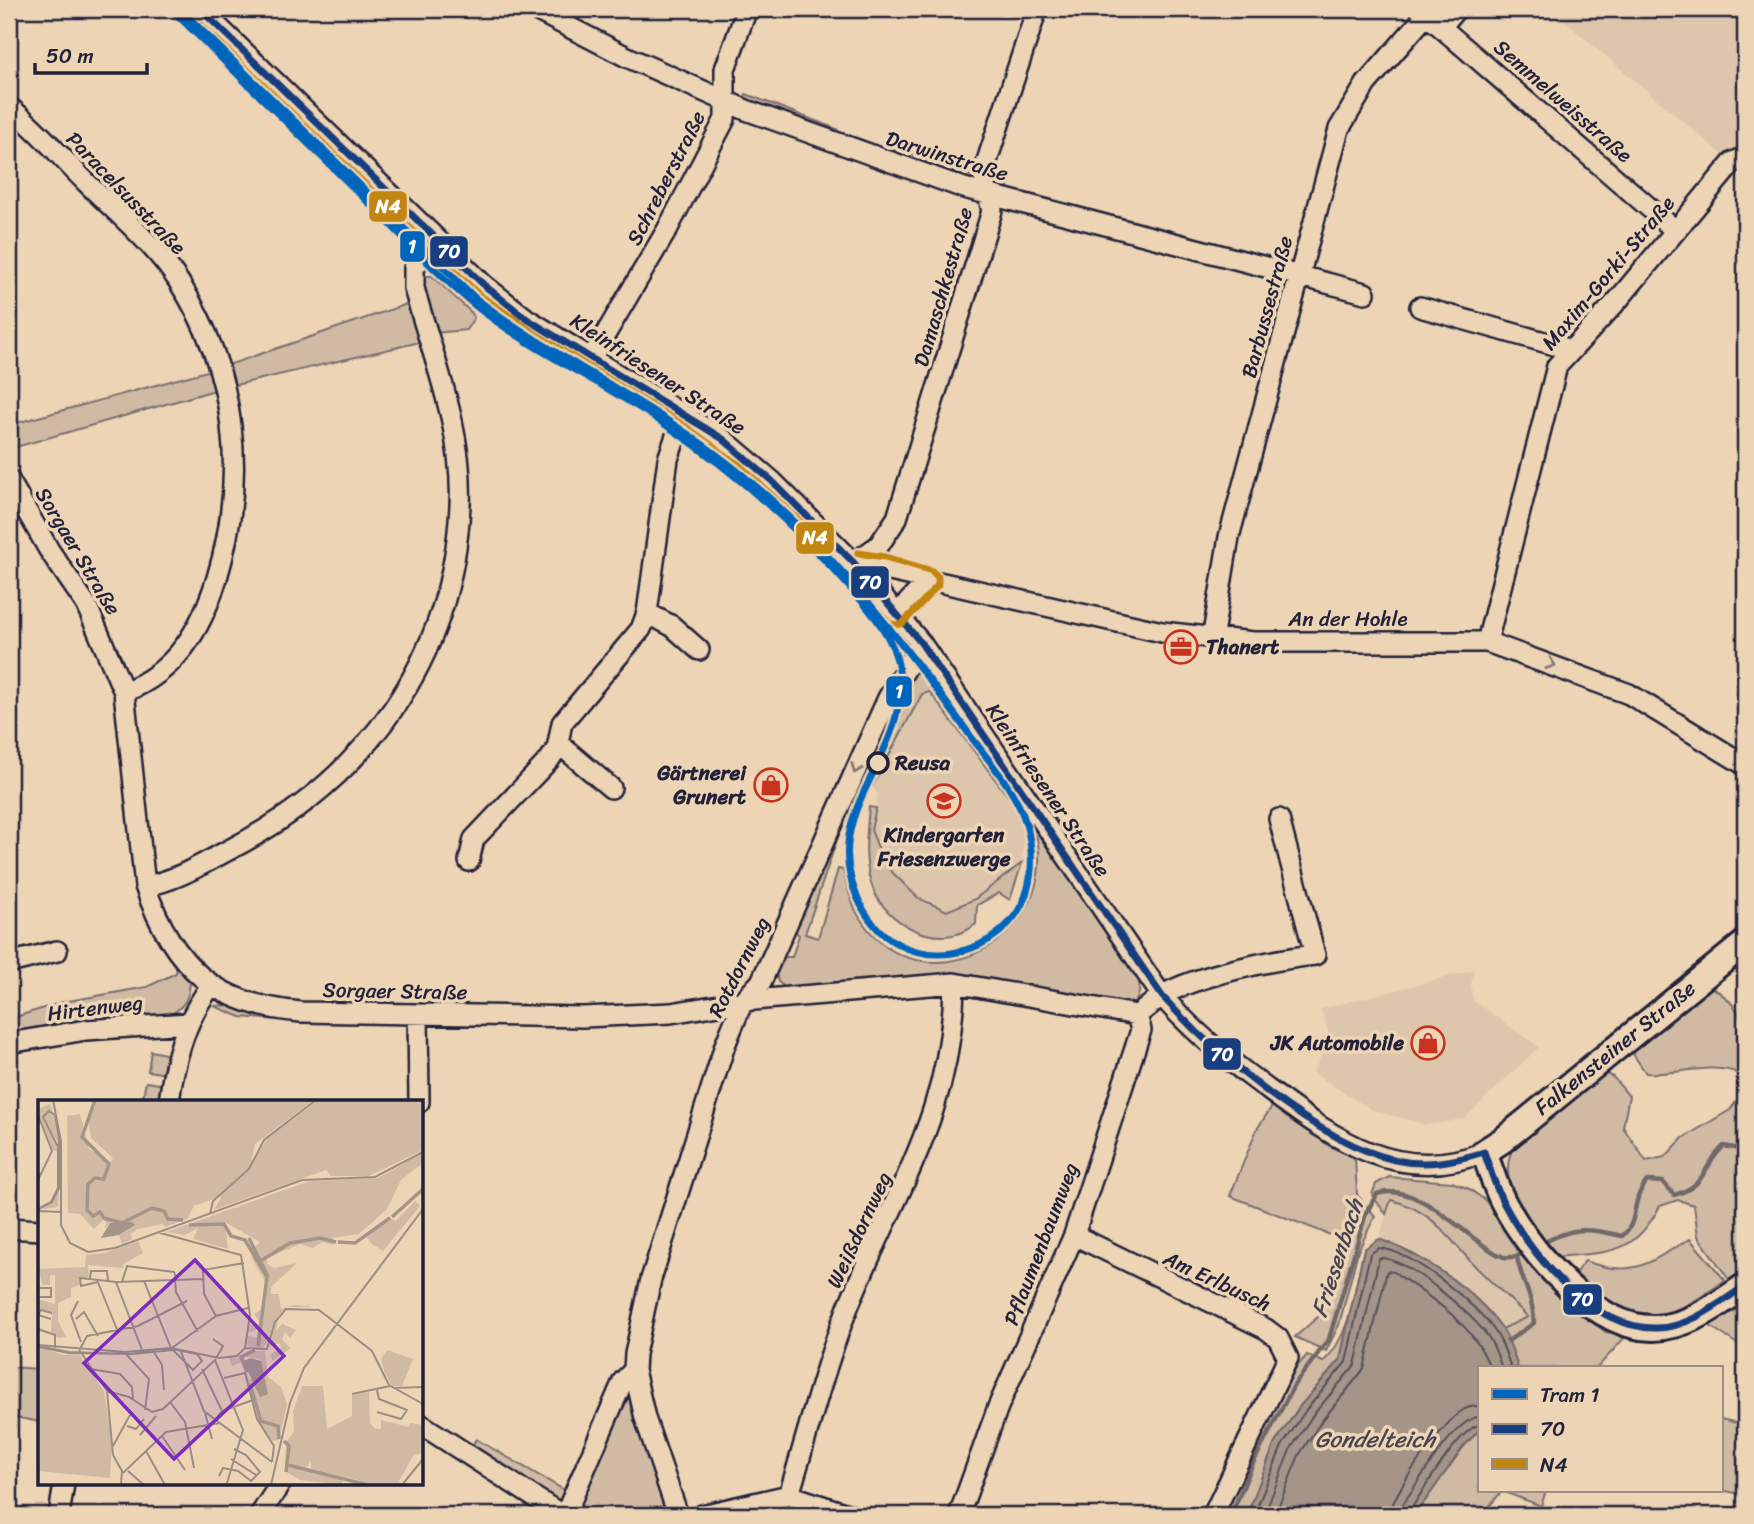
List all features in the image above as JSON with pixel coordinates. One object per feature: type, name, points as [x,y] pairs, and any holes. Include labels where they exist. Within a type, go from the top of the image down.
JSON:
[{"type":"main road","name":"Falkensteiner Straße","points":[[1484,1152],[1503,1140],[1745,943]]},
{"type":"main road","points":[[1484,1152],[1504,1204],[1522,1233],[1585,1300],[1611,1318],[1633,1326],[1656,1328],[1678,1324],[1702,1315],[1745,1286]]},
{"type":"street","name":"Kleinfriesener Straße","points":[[200,9],[433,239],[485,286],[527,319],[723,439],[772,481],[854,563],[921,643],[1162,996],[1210,1044],[1322,1129],[1381,1157],[1417,1164],[1446,1164],[1484,1152]]},
{"type":"street","name":"Darwinstraße","points":[[534,9],[627,57],[835,144],[964,188],[1365,293]]},
{"type":"street","name":"Schreberstraße","points":[[592,357],[708,154],[725,119],[725,69],[747,9]]},
{"type":"street","name":"Damaschkestraße","points":[[854,563],[879,545],[897,518],[992,211],[983,173],[1037,9]]},
{"type":"street","name":"Barbussestraße","points":[[1212,640],[1229,537],[1298,276],[1345,116],[1366,84],[1430,16],[1456,9]]},
{"type":"street","name":"Semmelweisstraße","points":[[1430,16],[1675,230]]},
{"type":"street","name":"Paracelsusstraße","points":[[9,107],[134,229],[179,281],[202,322],[224,379],[232,422],[235,485],[226,546],[214,586],[187,647],[145,684],[124,692]]},
{"type":"street","name":"Maxim-Gorki-Straße","points":[[1487,642],[1557,366],[1618,300],[1732,162],[1745,157]]},
{"type":"street","points":[[145,886],[166,883],[246,841],[276,824],[330,783],[381,728],[424,657],[445,600],[460,503],[451,416],[414,289],[414,268],[433,239]]},
{"type":"street","points":[[1420,307],[1562,346],[1567,353]]},
{"type":"street","points":[[469,861],[474,839],[550,759],[558,743],[562,723],[634,639],[647,613],[668,459],[677,433],[688,416]]},
{"type":"street","name":"Sorgaer Straße","points":[[9,480],[86,604],[124,692],[145,886],[159,922],[181,956],[212,985],[237,1000],[279,1010],[583,1017],[671,1013],[743,1001],[954,982],[1137,1015]]},
{"type":"street","name":"An der Hohle","points":[[854,563],[883,567],[929,581],[1212,640],[1487,642],[1629,694],[1745,765]]},
{"type":"street","points":[[896,615],[929,581]]},
{"type":"street","points":[[647,613],[672,626],[699,650]]},
{"type":"street","name":"Rotdornweg","points":[[678,1515],[645,1418],[634,1370],[651,1279],[724,1045],[743,1001],[761,982],[888,698],[921,643]]},
{"type":"street","points":[[558,743],[611,788]]},
{"type":"street","points":[[1137,1015],[1162,996],[1184,986],[1249,968],[1315,955],[1279,819]]},
{"type":"street","points":[[9,962],[57,951]]},
{"type":"street","name":"Weißdornweg","points":[[789,1495],[826,1370],[855,1289],[916,1162],[934,1115],[946,1065],[954,982]]},
{"type":"street","points":[[169,1100],[188,1023],[194,1008],[212,985]]},
{"type":"street","points":[[418,1014],[419,1100]]},
{"type":"street","name":"Pflaumenbaumweg","points":[[959,1515],[998,1407],[1074,1236],[1141,1030],[1137,1015]]},
{"type":"street","name":"Hirtenweg","points":[[9,1043],[86,1030],[188,1023]]},
{"type":"street","points":[[9,1228],[38,1230]]},
{"type":"street","name":"Am Erlbusch","points":[[1074,1236],[1266,1329],[1284,1348],[1287,1357],[1213,1515]]},
{"type":"street","name":"Rotdornweg","points":[[563,1515],[624,1381],[634,1370]]},
{"type":"street","points":[[424,1426],[563,1515]]},
{"type":"street","points":[[59,1515],[64,1486]]},
{"type":"street","points":[[260,1515],[279,1486]]},
{"type":"street","points":[[702,1515],[789,1495],[850,1515]]},
{"type":"shaded area","points":[[1550,9],[1745,9],[1745,150],[1724,156]]},
{"type":"shaded area","points":[[746,94],[837,129],[834,136],[743,103]]},
{"type":"shaded area","points":[[890,147],[972,176],[977,172],[970,183],[887,154]]},
{"type":"shaded area","points":[[432,276],[472,313],[474,318],[466,330],[434,333],[420,280]]},
{"type":"shaded area","points":[[410,303],[420,342],[235,385],[228,365]]},
{"type":"shaded area","points":[[211,370],[215,390],[9,449],[9,425]]},
{"type":"shaded area","points":[[921,671],[1017,809],[930,692],[922,694],[872,787],[903,707],[906,679]]},
{"type":"shaded area","name":"Kindergarten Friesenzwerge","points":[[930,692],[1025,823],[1022,863],[975,899],[947,911],[918,898],[885,865],[871,830],[878,794],[872,787],[922,694]]},
{"type":"shaded area","points":[[1022,802],[1134,965],[1139,991],[1132,1006],[1060,992],[787,989],[778,982],[776,973],[782,957],[792,957],[799,935],[794,930],[843,822],[805,934],[818,938],[838,869],[843,870],[853,905],[864,924],[888,948],[916,960],[946,961],[975,954],[1001,938],[1022,915],[1036,886],[1038,845]]},
{"type":"shaded area","points":[[869,807],[876,808],[871,830],[885,865],[918,898],[947,911],[975,899],[1022,863],[1010,900],[999,893],[977,905],[976,924],[962,932],[946,936],[914,930],[900,921],[887,911],[871,883],[866,854]]},
{"type":"shaded area","points":[[177,964],[190,974],[188,996],[177,1011],[163,1018],[9,1037],[9,1019],[63,1002],[147,987],[176,973]]},
{"type":"shaded area","points":[[1474,970],[1471,986],[1473,1000],[1539,1047],[1464,1119],[1426,1125],[1372,1110],[1313,1073],[1330,1037],[1321,1009]]},
{"type":"shaded area","points":[[1707,985],[1733,1004],[1740,1015],[1745,1041],[1745,1088],[1735,1072],[1725,1070],[1646,1073],[1633,1054],[1631,1042]]},
{"type":"shaded area","points":[[227,1005],[276,1016],[277,1020],[241,1017],[214,1006]]},
{"type":"shaded area","points":[[151,1051],[170,1055],[166,1074],[148,1071]]},
{"type":"shaded area","points":[[1213,1054],[1329,1146],[1355,1158],[1357,1195],[1375,1216],[1358,1251],[1339,1325],[1326,1351],[1295,1337],[1319,1316],[1346,1241],[1230,1196],[1257,1129],[1273,1105],[1234,1078]]},
{"type":"shaded area","points":[[1597,1070],[1613,1077],[1629,1096],[1623,1127],[1646,1161],[1665,1157],[1683,1138],[1730,1110],[1745,1089],[1745,1349],[1707,1324],[1732,1303],[1730,1281],[1698,1236],[1694,1205],[1678,1200],[1660,1206],[1640,1234],[1619,1248],[1559,1257],[1520,1209],[1509,1180],[1508,1165],[1512,1150],[1526,1131]]},
{"type":"shaded area","points":[[146,1082],[166,1085],[162,1100],[142,1100]]},
{"type":"shaded area","points":[[1389,1177],[1452,1182],[1469,1189],[1485,1200],[1531,1262],[1595,1324],[1606,1332],[1627,1335],[1599,1366],[1517,1366],[1502,1329],[1528,1317],[1429,1218],[1391,1200],[1386,1214],[1372,1195],[1376,1184]]},
{"type":"shaded area","points":[[1391,1199],[1413,1206],[1443,1228],[1475,1266],[1529,1317],[1502,1329],[1486,1310],[1406,1248],[1379,1239]]},
{"type":"shaded area","points":[[1690,1239],[1725,1280],[1683,1307],[1665,1313],[1631,1311],[1614,1303],[1575,1273],[1585,1261],[1616,1269],[1640,1266]]},
{"type":"shaded area","points":[[1351,1310],[1340,1360],[1300,1406],[1275,1443],[1247,1515],[1219,1515],[1288,1377],[1307,1355],[1323,1362],[1340,1338]]},
{"type":"shaded area","points":[[9,1367],[38,1369],[38,1422],[9,1416]]},
{"type":"shaded area","points":[[626,1393],[633,1397],[668,1515],[576,1515],[573,1513]]},
{"type":"shaded area","points":[[1722,1419],[1745,1425],[1745,1495],[1722,1490]]},
{"type":"shaded area","points":[[1478,1431],[1478,1492],[1501,1492],[1482,1515],[1415,1515],[1464,1446]]},
{"type":"shaded area","points":[[476,1439],[569,1493],[560,1502],[471,1448]]},
{"type":"shaded area","points":[[1505,1492],[1546,1492],[1541,1506]]},
{"type":"water","name":"Gondelteich","points":[[1379,1239],[1413,1254],[1447,1275],[1477,1300],[1502,1328],[1517,1366],[1478,1366],[1478,1431],[1464,1446],[1415,1515],[1247,1515],[1275,1443],[1300,1406],[1340,1360],[1364,1249]]},
{"type":"waterway","name":"Friesenbach","points":[[1541,1244],[1580,1230],[1622,1236],[1631,1224],[1638,1196],[1647,1181],[1663,1182],[1674,1195],[1699,1181],[1724,1146],[1745,1150]]},
{"type":"waterway","name":"Friesenbach","points":[[1231,1515],[1253,1463],[1294,1385],[1329,1339],[1366,1213],[1377,1194],[1393,1192],[1427,1204],[1501,1256],[1511,1257],[1527,1251]]},
{"type":"waterway","points":[[1508,1341],[1534,1323],[1532,1304],[1517,1257]]},
{"type":"tram line","name":"1","points":[[171,9],[477,307],[522,338],[640,408],[717,461],[768,504],[838,574],[888,636],[896,657],[900,680],[897,711],[888,740],[853,819],[848,846],[850,876],[863,909],[873,924],[892,941],[916,951],[941,954],[967,950],[1001,931],[1018,912],[1030,876],[1029,837],[1015,798],[909,653],[820,547],[753,484],[688,434],[534,339],[475,298],[180,9]]},
{"type":"transit line","name":"70","points":[[200,9],[485,286],[527,319],[723,439],[772,481],[854,563],[921,643],[1162,996],[1210,1044],[1301,1116],[1365,1150],[1395,1160],[1418,1163],[1451,1160],[1484,1152]]},
{"type":"transit line","name":"N4","points":[[193,17],[478,294],[537,335],[686,427],[739,465],[807,528],[889,623],[903,623],[938,585],[938,577],[932,571],[885,557],[858,553]]},
{"type":"transit line","name":"70","points":[[1484,1152],[1503,1202],[1529,1244],[1565,1285],[1585,1302],[1607,1315],[1630,1324],[1667,1327],[1691,1320],[1745,1286]]},
{"type":"place","name":"Thanert","points":[[1181,647]]},
{"type":"place","name":"Reusa","points":[[878,763]]},
{"type":"place","name":"Gärtnerei Grunert","points":[[771,785]]},
{"type":"place","name":"Kindergarten Friesenzwerge","points":[[944,801]]},
{"type":"place","name":"JK Automobile","points":[[1428,1043]]}]
